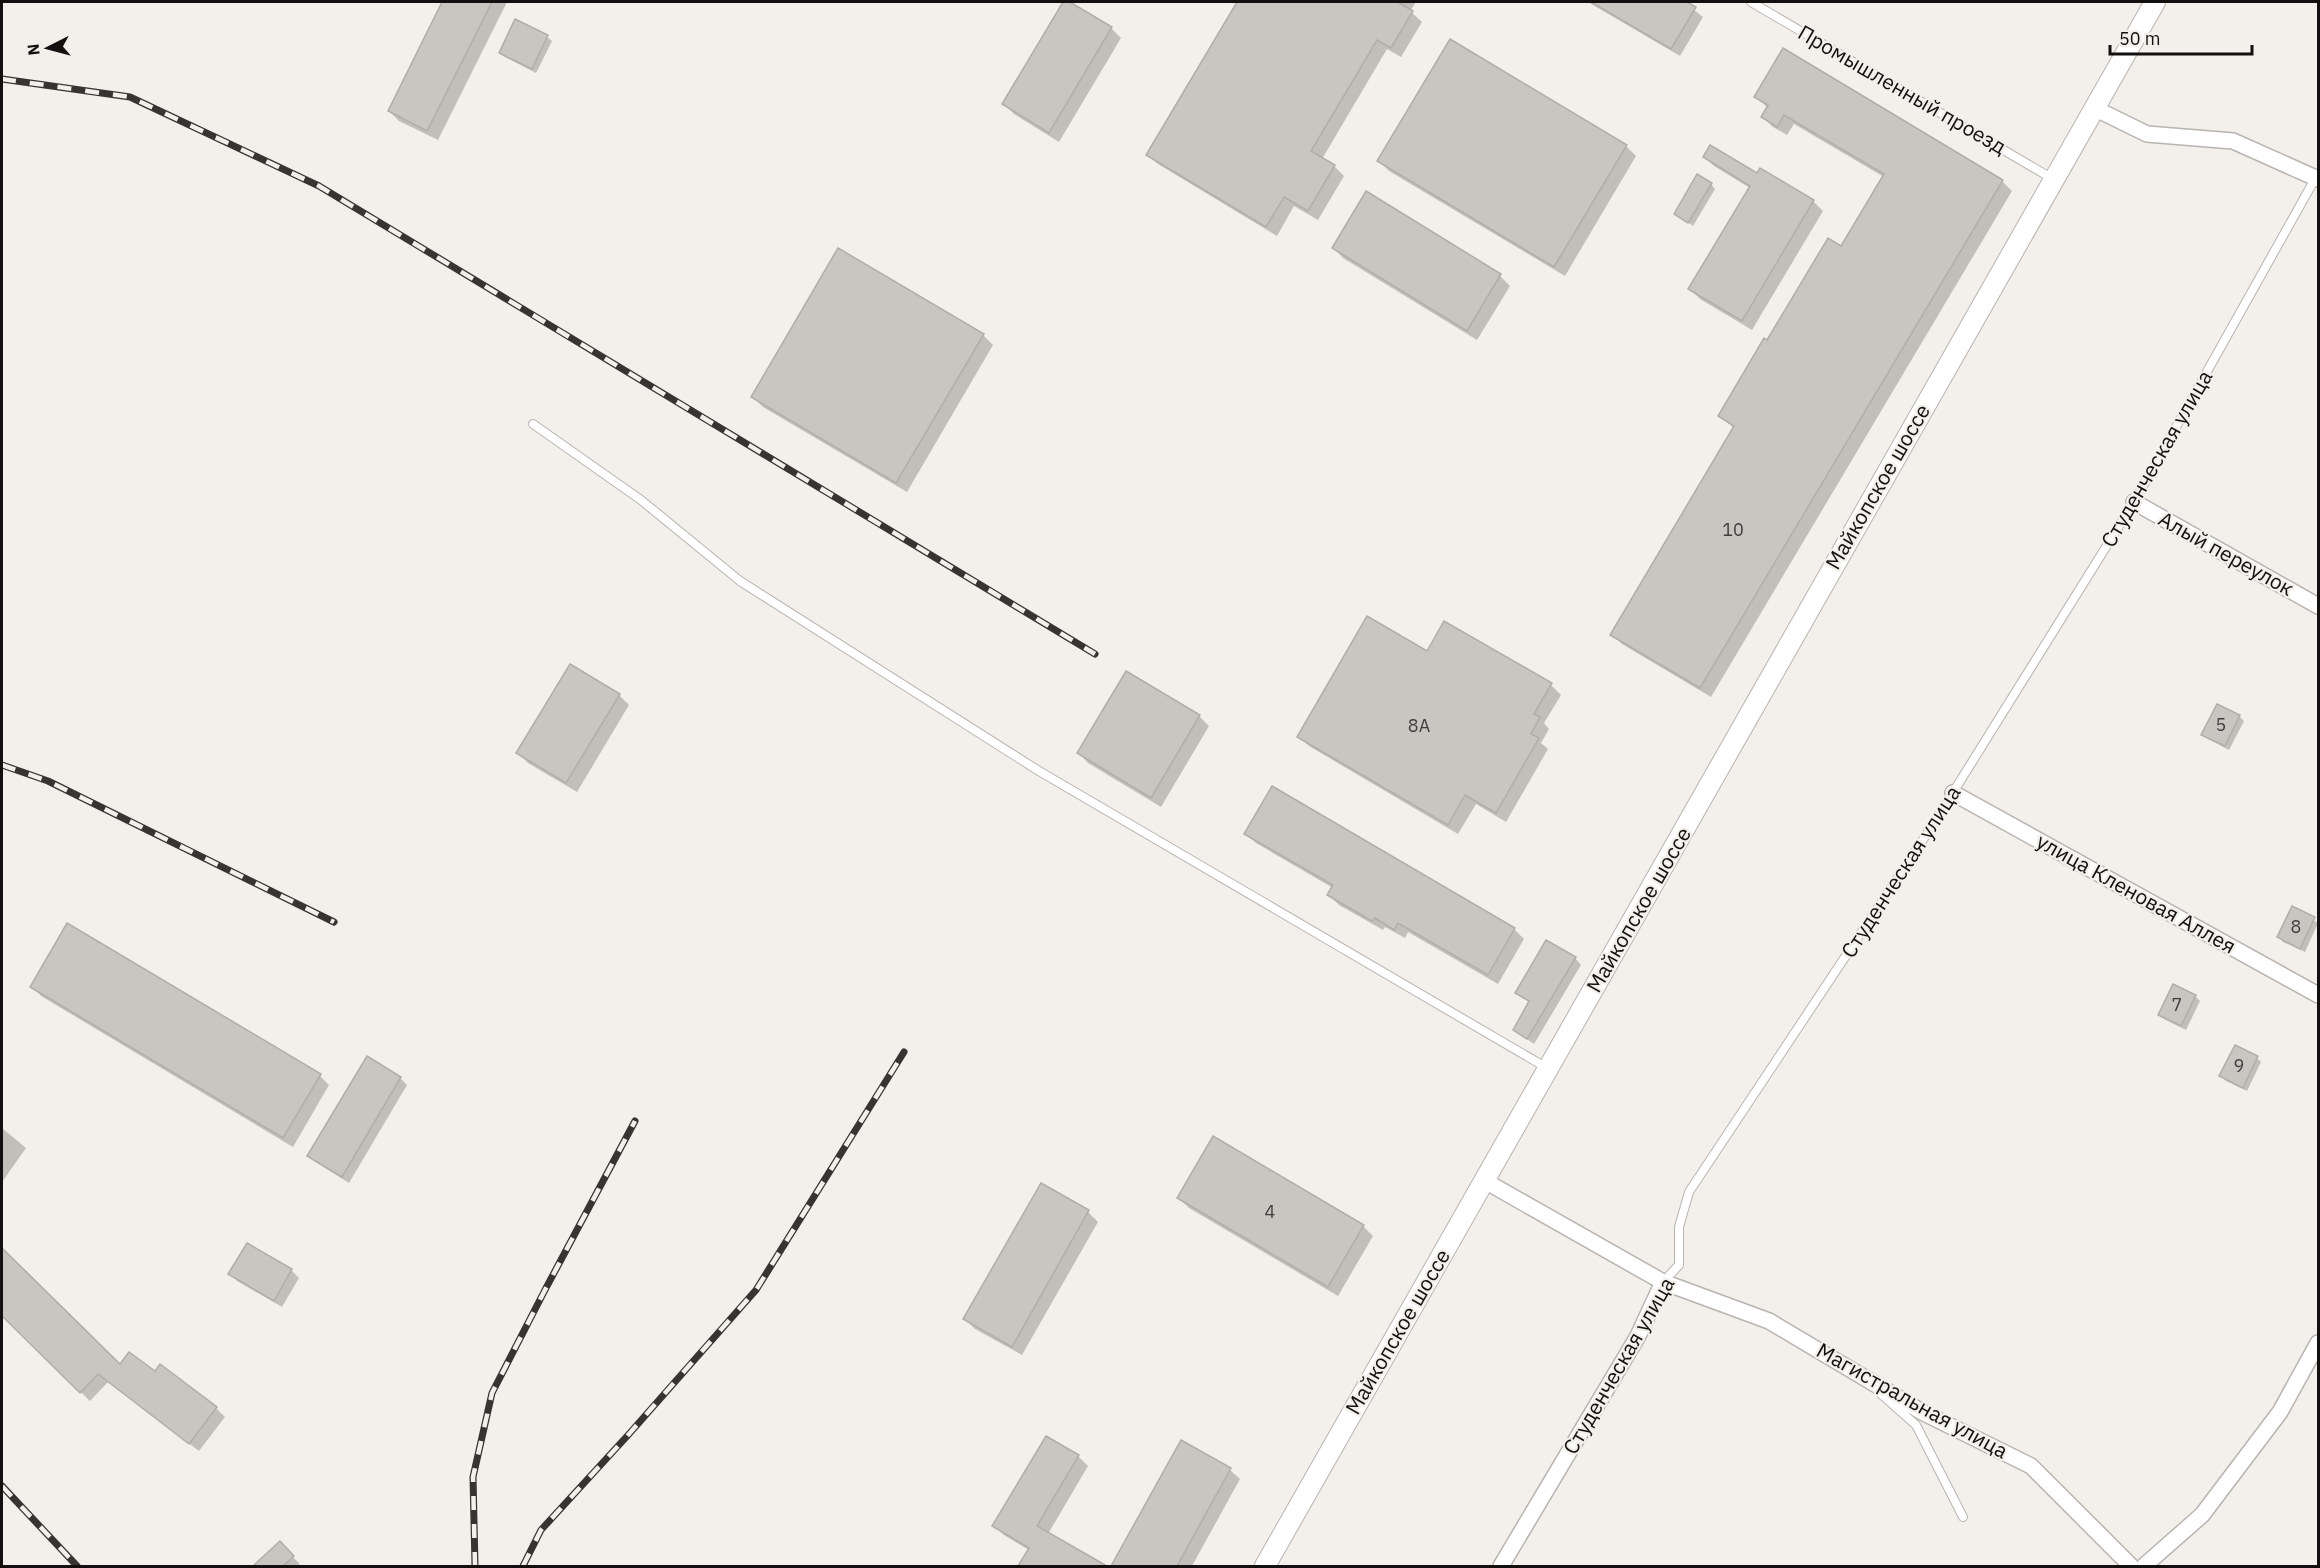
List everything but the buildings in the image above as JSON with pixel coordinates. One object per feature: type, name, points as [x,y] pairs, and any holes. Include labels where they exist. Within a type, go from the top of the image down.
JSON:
[{"type":"street","name":"Майкопское шоссе","points":[[1265,1566],[2155,2]]},
{"type":"street","points":[[2094,108],[2147,134],[2233,141],[2317,178]]},
{"type":"street","name":"Алый переулок","points":[[2134,502],[2319,606]]},
{"type":"street","name":"улица Кленовая Аллея","points":[[1953,793],[2319,995]]},
{"type":"street","name":"Магистральная улица","points":[[1485,1181],[1663,1282],[1769,1321],[1922,1412],[2031,1466],[2131,1566]]},
{"type":"street","name":"Студенческая улица","points":[[1501,1566],[1638,1336],[1663,1282]]},
{"type":"street","points":[[2144,1566],[2202,1515],[2280,1412],[2319,1343]]},
{"type":"lane","name":"Промышленный проезд","points":[[1751,2],[2053,179]]},
{"type":"lane","name":"Студенческая улица","points":[[1663,1282],[1679,1264],[1679,1227],[1689,1192],[1953,793],[2134,502],[2317,178]]},
{"type":"lane","points":[[533,424],[641,501],[740,581],[789,613],[1039,771],[1548,1069]]},
{"type":"lane","points":[[1853,1370],[1916,1425],[1963,1517]]},
{"type":"railway","points":[[2,79],[130,97],[319,186],[1095,654]]},
{"type":"railway","points":[[2,765],[48,781],[334,922]]},
{"type":"railway","points":[[523,1566],[541,1530],[756,1290],[904,1052]]},
{"type":"railway","points":[[475,1566],[473,1477],[492,1393],[635,1121]]},
{"type":"railway","points":[[2,1486],[77,1566]]}]
